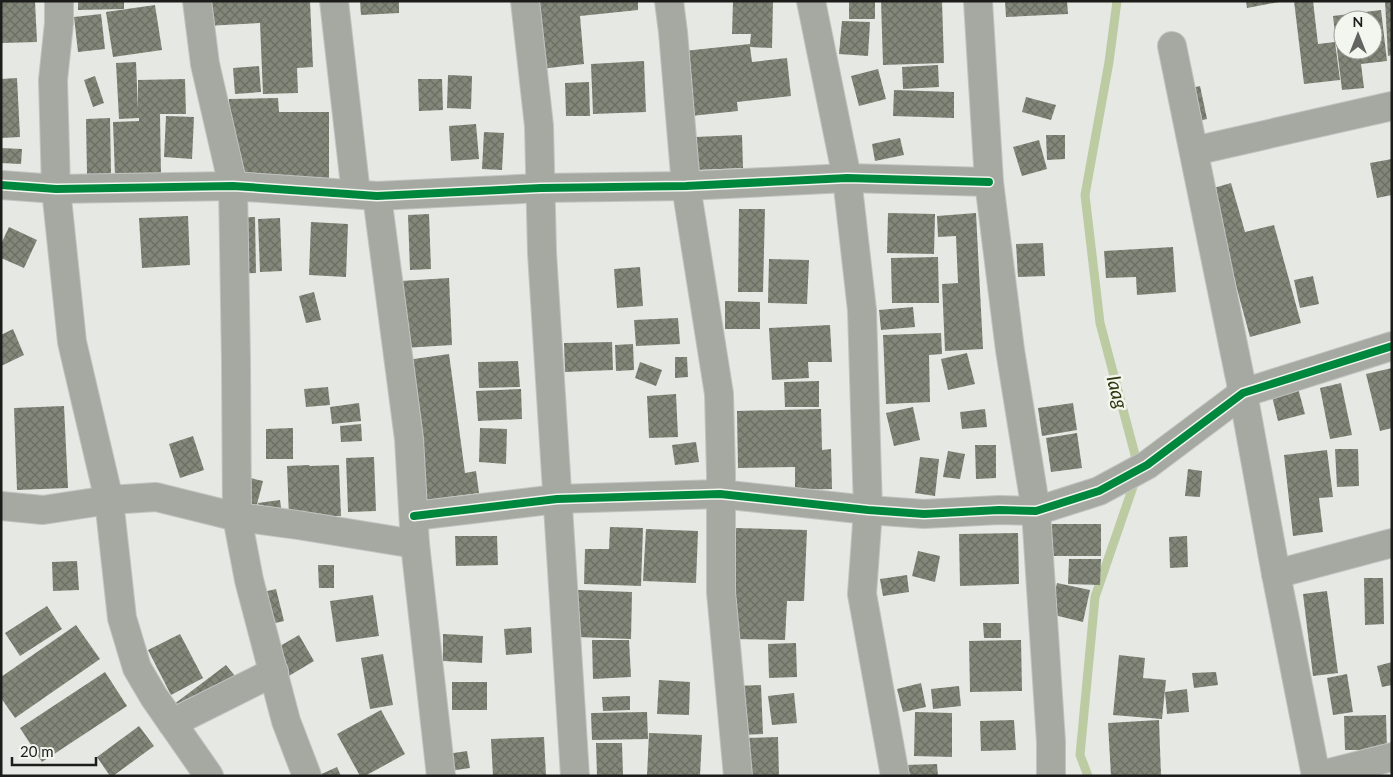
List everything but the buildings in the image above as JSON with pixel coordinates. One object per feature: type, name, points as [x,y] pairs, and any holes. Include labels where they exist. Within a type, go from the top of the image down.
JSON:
[{"type":"street","points":[[59,1],[59,23],[53,80],[56,189],[72,342],[110,500],[122,618],[137,668],[154,697],[209,776]]},
{"type":"street","points":[[197,1],[205,64],[233,186],[237,518],[249,580],[286,721],[307,776]]},
{"type":"street","points":[[334,1],[409,440],[415,544],[441,776]]},
{"type":"street","points":[[525,1],[539,126],[542,253],[575,776]]},
{"type":"street","points":[[669,1],[686,186],[718,394],[721,592],[738,776]]},
{"type":"street","points":[[811,1],[847,178],[862,310],[868,510],[862,594],[896,776]]},
{"type":"street","points":[[978,1],[988,182],[1010,350],[1036,511],[1051,742],[1051,776]]},
{"type":"street","points":[[1172,46],[1243,393],[1316,776],[1392,757]]},
{"type":"street","points":[[1194,151],[1392,106]]},
{"type":"street","points":[[1,185],[56,189],[233,186],[367,195],[541,188],[686,186],[847,178],[988,182]]},
{"type":"street","points":[[414,516],[557,499],[720,494],[924,514],[999,510],[1036,511],[1099,490],[1147,464],[1243,393],[1392,346]]},
{"type":"street","points":[[1,506],[43,510],[110,500],[156,497],[237,518],[298,525],[415,544]]},
{"type":"street","points":[[1276,574],[1392,543]]},
{"type":"street","points":[[172,723],[274,672]]},
{"type":"waterway","name":"laag","points":[[1117,1],[1109,62],[1085,195],[1100,323],[1138,466]]},
{"type":"waterway","name":"laag","points":[[1088,776],[1080,755],[1095,597],[1136,478]]},
{"type":"cycle path","points":[[1,185],[56,189],[233,186],[377,196],[541,188],[686,186],[847,178],[989,182]]},
{"type":"cycle path","points":[[414,516],[557,499],[720,494],[924,514],[999,510],[1036,511],[1099,491],[1147,465],[1243,393],[1392,346]]}]
